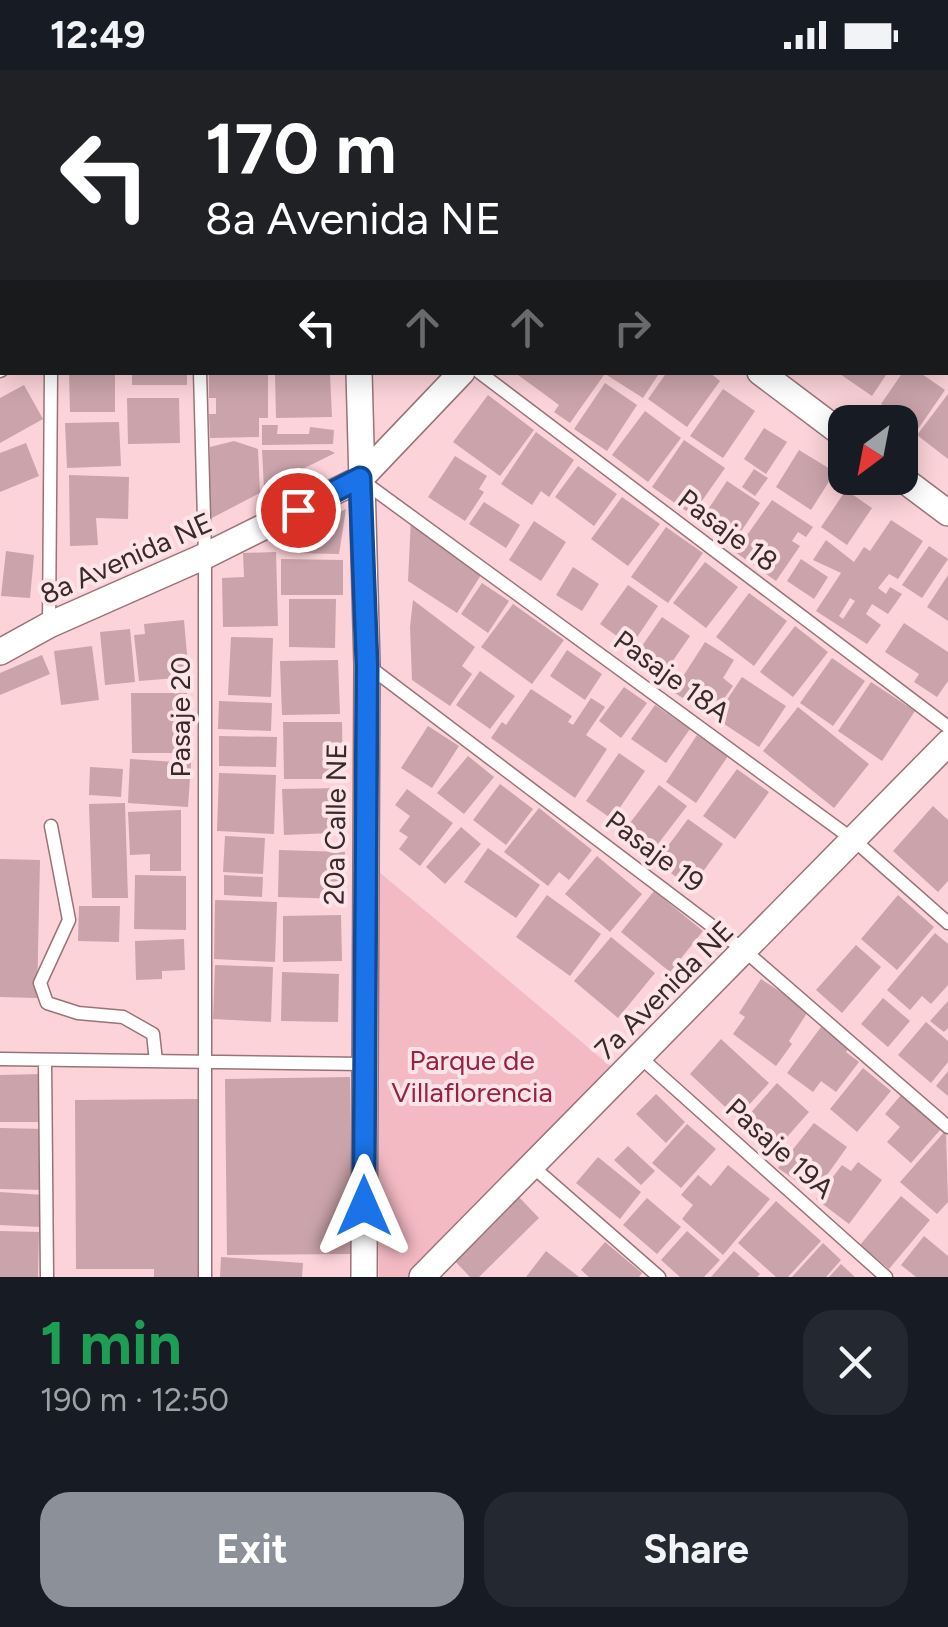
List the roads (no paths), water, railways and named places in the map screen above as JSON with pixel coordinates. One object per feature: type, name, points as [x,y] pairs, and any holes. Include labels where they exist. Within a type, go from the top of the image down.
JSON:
[{"type":"street","name":"20a Calle NE","points":[[359,375],[367,665],[364,1277]]},
{"type":"street","name":"8a Avenida NE","points":[[0,652],[360,478],[459,375]]},
{"type":"street","points":[[764,375],[828,423]]},
{"type":"street","points":[[918,490],[948,512]]},
{"type":"street","name":"7a Avenida NE","points":[[426,1276],[948,743]]},
{"type":"lane","points":[[49,625],[51,375]]},
{"type":"lane","name":"Pasaje 20","points":[[200,375],[205,556],[205,1277]]},
{"type":"lane","name":"Pasaje 18","points":[[482,375],[948,727]]},
{"type":"lane","name":"Pasaje 18A","points":[[360,478],[855,840],[948,923]]},
{"type":"lane","name":"Pasaje 19","points":[[367,665],[745,951],[948,1127]]},
{"type":"lane","points":[[51,826],[69,920],[40,982],[47,1003],[78,1013],[123,1017],[153,1034],[156,1061]]},
{"type":"lane","name":"Pasaje 19A","points":[[640,1057],[886,1277]]},
{"type":"lane","points":[[0,1059],[363,1064]]},
{"type":"lane","points":[[45,1060],[46,1277]]},
{"type":"lane","points":[[532,1166],[659,1277]]},
{"type":"park label","name":"Parque de Villaflorencia","points":[[472,1076]]}]
